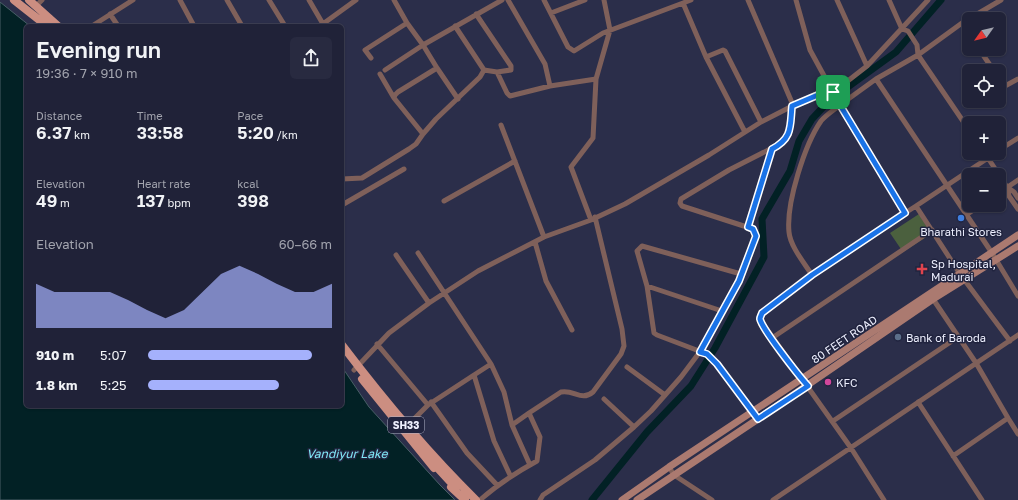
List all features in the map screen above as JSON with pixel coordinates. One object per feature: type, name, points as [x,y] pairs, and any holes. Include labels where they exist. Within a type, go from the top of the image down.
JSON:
[{"type":"main road","points":[[14,0],[44,24]]},
{"type":"main road","points":[[29,0],[56,24]]},
{"type":"main road","name":"80 FEET ROAD","points":[[622,500],[669,467],[753,413],[805,383],[933,299],[992,253],[1018,235]]},
{"type":"main road","name":"80 FEET ROAD","points":[[637,500],[758,419],[805,383],[962,276],[997,260],[1018,246]]},
{"type":"main road","points":[[344,349],[379,394],[446,474],[474,500]]},
{"type":"main road","name":"SH33","points":[[344,349],[356,368],[422,454],[442,478],[465,500]]},
{"type":"main road","name":"SH33","points":[[344,355],[474,500]]},
{"type":"main road","points":[[344,356],[443,476],[468,500]]},
{"type":"street","points":[[36,6],[42,0]]},
{"type":"street","points":[[95,24],[132,0]]},
{"type":"street","points":[[180,0],[193,24]]},
{"type":"street","points":[[226,0],[241,24]]},
{"type":"street","points":[[269,0],[284,24]]},
{"type":"street","points":[[309,0],[321,24]]},
{"type":"street","points":[[323,24],[356,0]]},
{"type":"street","points":[[394,0],[407,23],[458,99]]},
{"type":"street","points":[[385,70],[455,26],[502,0]]},
{"type":"street","points":[[508,0],[545,64],[550,86]]},
{"type":"street","points":[[544,0],[568,47],[574,51],[603,33],[691,0]]},
{"type":"street","points":[[551,13],[585,0]]},
{"type":"street","points":[[512,425],[561,392],[567,391],[582,397],[588,397],[621,354],[624,346],[622,330],[593,219],[571,167],[593,138],[596,79],[610,30],[604,0]]},
{"type":"street","points":[[540,500],[542,495],[595,460],[634,427],[665,396],[700,352],[739,281],[756,236],[753,229],[682,206],[680,203],[681,199],[729,170],[782,143],[787,136],[792,106],[748,0]]},
{"type":"street","points":[[796,0],[810,50],[905,213]]},
{"type":"street","points":[[837,0],[867,66]]},
{"type":"street","points":[[889,0],[902,29],[908,31],[917,45],[918,55],[962,120]]},
{"type":"street","points":[[356,368],[377,344],[389,334],[429,303],[478,271],[544,237],[593,219],[625,204],[761,122],[792,106],[833,91],[867,66],[928,0]]},
{"type":"street","points":[[981,12],[1001,0]]},
{"type":"street","points":[[683,3],[706,57],[745,132]]},
{"type":"street","points":[[110,14],[117,24]]},
{"type":"street","points":[[455,26],[484,70],[497,72],[509,71],[512,68],[511,66],[476,14]]},
{"type":"street","points":[[371,58],[365,50],[407,23]]},
{"type":"street","points":[[812,275],[794,247],[789,233],[791,196],[812,137],[822,120],[840,103],[876,79],[918,55],[962,23]]},
{"type":"street","points":[[706,57],[723,50],[725,51],[761,122]]},
{"type":"street","points":[[394,98],[398,92],[437,68]]},
{"type":"street","points":[[344,179],[362,178],[416,144],[436,119],[480,77],[484,70]]},
{"type":"street","points":[[497,72],[507,93],[510,96],[550,86],[596,79]]},
{"type":"street","points":[[380,74],[394,98],[423,134]]},
{"type":"street","points":[[876,79],[997,260],[1018,296]]},
{"type":"street","points":[[1006,85],[1018,79]]},
{"type":"street","points":[[501,125],[544,237]]},
{"type":"street","points":[[1006,146],[1018,138]]},
{"type":"street","points":[[748,227],[772,149]]},
{"type":"street","points":[[884,500],[851,448],[772,338],[760,317],[762,313],[812,275],[947,186],[980,160]]},
{"type":"street","points":[[989,160],[1007,187],[1009,196],[1018,209]]},
{"type":"street","points":[[444,201],[515,161]]},
{"type":"street","points":[[344,204],[404,170]]},
{"type":"street","points":[[1007,187],[1018,180]]},
{"type":"street","points":[[1007,187],[1014,192],[1018,198]]},
{"type":"street","points":[[916,206],[962,276],[1010,341]]},
{"type":"street","points":[[966,215],[970,212]]},
{"type":"street","points":[[772,338],[932,230]]},
{"type":"street","points":[[535,242],[546,281],[572,330]]},
{"type":"street","points":[[741,274],[642,246],[637,251],[647,286],[654,333],[707,354],[717,364],[758,419]]},
{"type":"street","points":[[418,253],[491,364],[504,392],[512,425],[530,465]]},
{"type":"street","points":[[396,255],[429,303]]},
{"type":"street","points":[[647,286],[722,311]]},
{"type":"street","points":[[933,299],[976,363],[1018,434]]},
{"type":"street","points":[[773,500],[1018,335]]},
{"type":"street","points":[[833,422],[958,337]]},
{"type":"street","points":[[377,344],[429,404],[470,458],[497,485]]},
{"type":"street","points":[[407,426],[429,404],[491,364]]},
{"type":"street","points":[[627,367],[665,396]]},
{"type":"street","points":[[474,375],[494,441],[510,475]]},
{"type":"street","points":[[604,399],[634,427]]},
{"type":"street","points":[[918,402],[982,500]]},
{"type":"street","points":[[480,500],[510,475],[537,461],[540,438],[529,413]]},
{"type":"street","points":[[953,456],[1008,418]]},
{"type":"street","points":[[669,467],[674,475],[712,500]]},
{"type":"green space","points":[[919,214],[931,234],[903,252],[890,233]]},
{"type":"water","name":"Vandiyur Lake","points":[[0,2],[28,24],[24,24],[24,408],[344,408],[344,370],[369,407],[455,500],[0,500]]},
{"type":"waterway","points":[[592,500],[647,432],[691,386],[715,348],[764,257],[762,219],[790,171],[799,141],[812,119],[827,103],[896,52],[941,0]]},
{"type":"place","name":"Bharathi Stores","points":[[961,218]]},
{"type":"place","name":"Sp Hospital, Madurai","points":[[922,269]]},
{"type":"place","name":"Bank of Baroda","points":[[898,337]]},
{"type":"place","name":"KFC","points":[[828,382]]},
{"type":"route","points":[[832,89],[833,92],[905,213],[812,275],[762,313],[760,317],[761,321],[802,380],[808,386],[758,419],[717,364],[707,354],[700,352],[739,281],[756,236],[753,229],[748,227],[772,149],[782,143],[789,131],[792,106],[832,89]]}]
